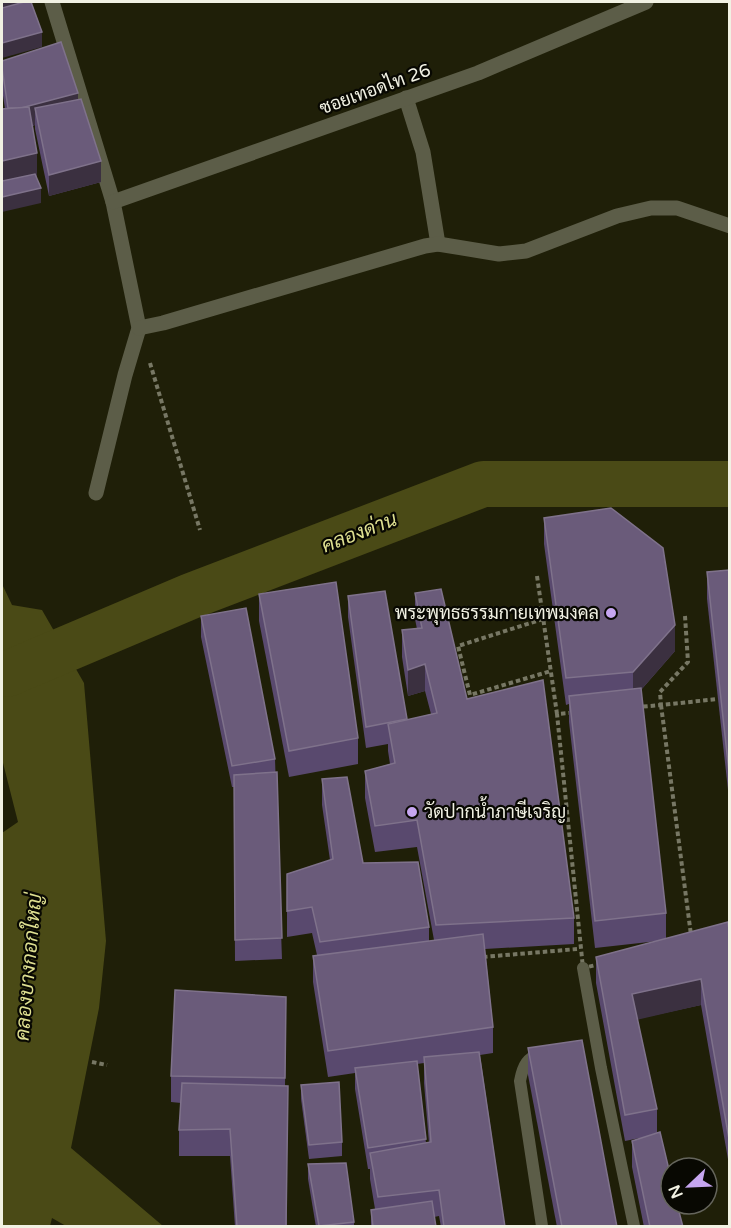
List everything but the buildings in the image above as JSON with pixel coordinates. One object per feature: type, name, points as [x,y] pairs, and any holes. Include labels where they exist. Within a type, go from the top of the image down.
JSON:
[{"type":"street","points":[[52,2],[113,202],[139,328],[96,494]]},
{"type":"street","name":"ซอยเทอดไท 26","points":[[113,202],[478,73],[646,2]]},
{"type":"street","points":[[406,98],[423,152],[438,244]]},
{"type":"street","points":[[139,328],[163,323],[425,246],[438,244],[499,254],[526,250],[617,216],[651,208],[676,208],[729,226]]},
{"type":"lane","points":[[583,968],[591,1042],[634,1227]]},
{"type":"lane","points":[[542,1227],[520,1081],[523,1066],[530,1057],[552,1050]]},
{"type":"path","points":[[149,362],[200,530]]},
{"type":"path","points":[[537,576],[557,714],[583,968],[696,942]]},
{"type":"path","points":[[686,616],[688,662],[660,692],[691,935],[686,945]]},
{"type":"path","points":[[543,619],[458,646],[470,695],[550,671]]},
{"type":"path","points":[[557,714],[718,699]]},
{"type":"path","points":[[474,958],[580,948]]},
{"type":"path","points":[[92,1062],[107,1065]]},
{"type":"water","name":"คลองบางกอกใหญ่","points":[[2,584],[12,605],[42,610],[84,683],[106,941],[99,1008],[71,1148],[163,1226],[66,1226],[52,1218],[50,1226],[2,1226],[2,833],[18,822],[2,759]]},
{"type":"waterway","name":"คลองด่าน","points":[[7,674],[191,596],[483,484],[730,484]]},
{"type":"place","name":"พระพุทธธรรมกายเทพมงคล","points":[[611,613]]},
{"type":"place","name":"วัดปากน้ำภาษีเจริญ","points":[[412,812]]}]
